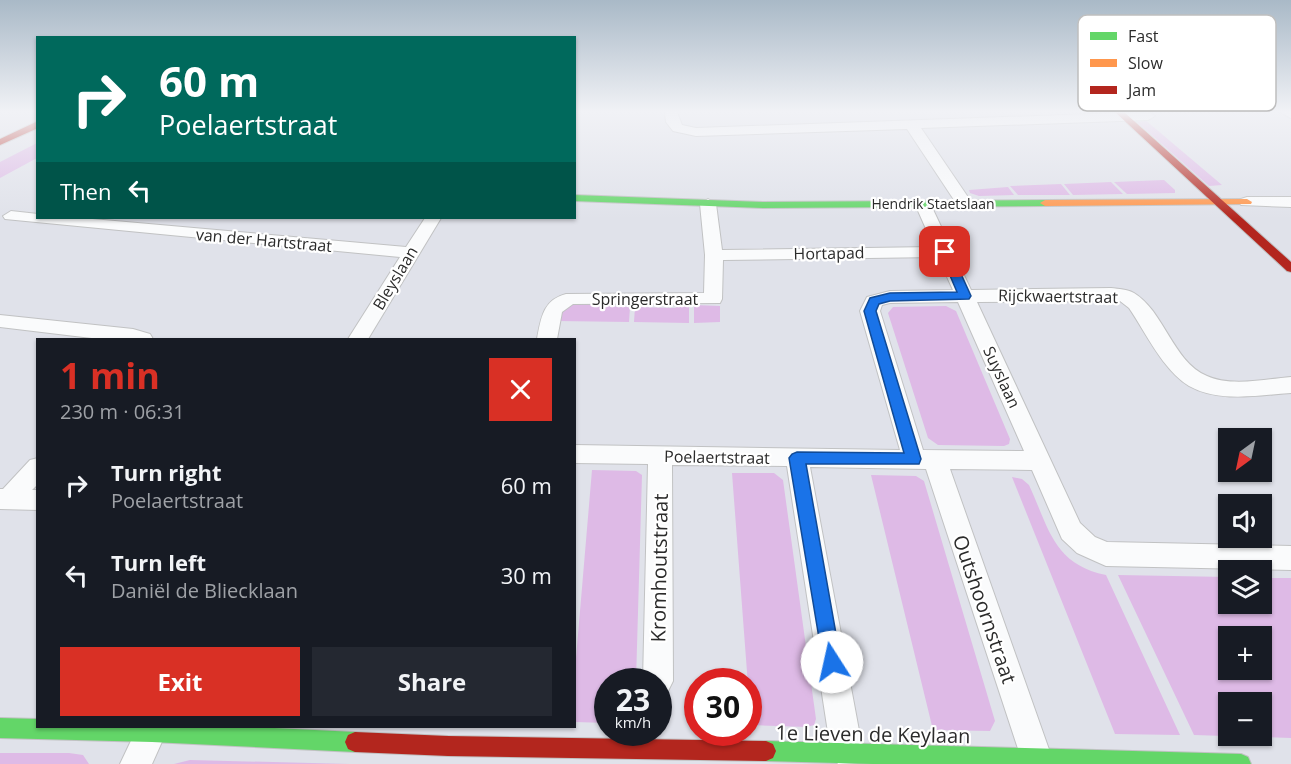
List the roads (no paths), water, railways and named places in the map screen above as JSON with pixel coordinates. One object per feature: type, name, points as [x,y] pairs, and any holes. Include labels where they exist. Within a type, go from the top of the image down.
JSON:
[{"type":"street","points":[[927,148],[964,203]]},
{"type":"street","points":[[1160,148],[1291,268]]},
{"type":"street","points":[[1231,186],[1264,217]]},
{"type":"street","name":"Hendrik Staetslaan","points":[[576,198],[708,204],[1291,202]]},
{"type":"street","points":[[6,220],[36,202]]},
{"type":"street","name":"Springerstraat","points":[[547,338],[552,308],[561,301],[573,298],[713,299],[714,255],[708,204]]},
{"type":"street","name":"Suyslaan","points":[[923,204],[1071,531],[1086,545],[1106,554],[1291,558]]},
{"type":"street","name":"Bleyslaan","points":[[359,338],[432,219]]},
{"type":"street","name":"van der Hartstraat","points":[[6,220],[410,253]]},
{"type":"street","name":"Hortapad","points":[[714,255],[945,252]]},
{"type":"street","name":"Rijckwaertstraat","points":[[924,460],[870,311],[874,301],[890,297],[1111,294],[1125,296],[1136,304],[1185,371],[1198,381],[1217,387],[1291,386]]},
{"type":"street","points":[[0,321],[140,338]]},
{"type":"street","name":"Poelaertstraat","points":[[576,454],[1040,461]]},
{"type":"street","name":"Kromhoutstraat","points":[[658,668],[660,456]]},
{"type":"street","points":[[797,458],[847,752]]},
{"type":"street","name":"Outshoornstraat","points":[[924,460],[1036,758]]},
{"type":"street","points":[[4,500],[36,469]]},
{"type":"street","points":[[4,500],[36,500]]},
{"type":"street","name":"1e Lieven de Keylaan","points":[[0,728],[153,729],[594,739]]},
{"type":"street","points":[[135,764],[153,729]]},
{"type":"street","name":"1e Lieven de Keylaan","points":[[672,742],[847,752],[1241,764]]}]
